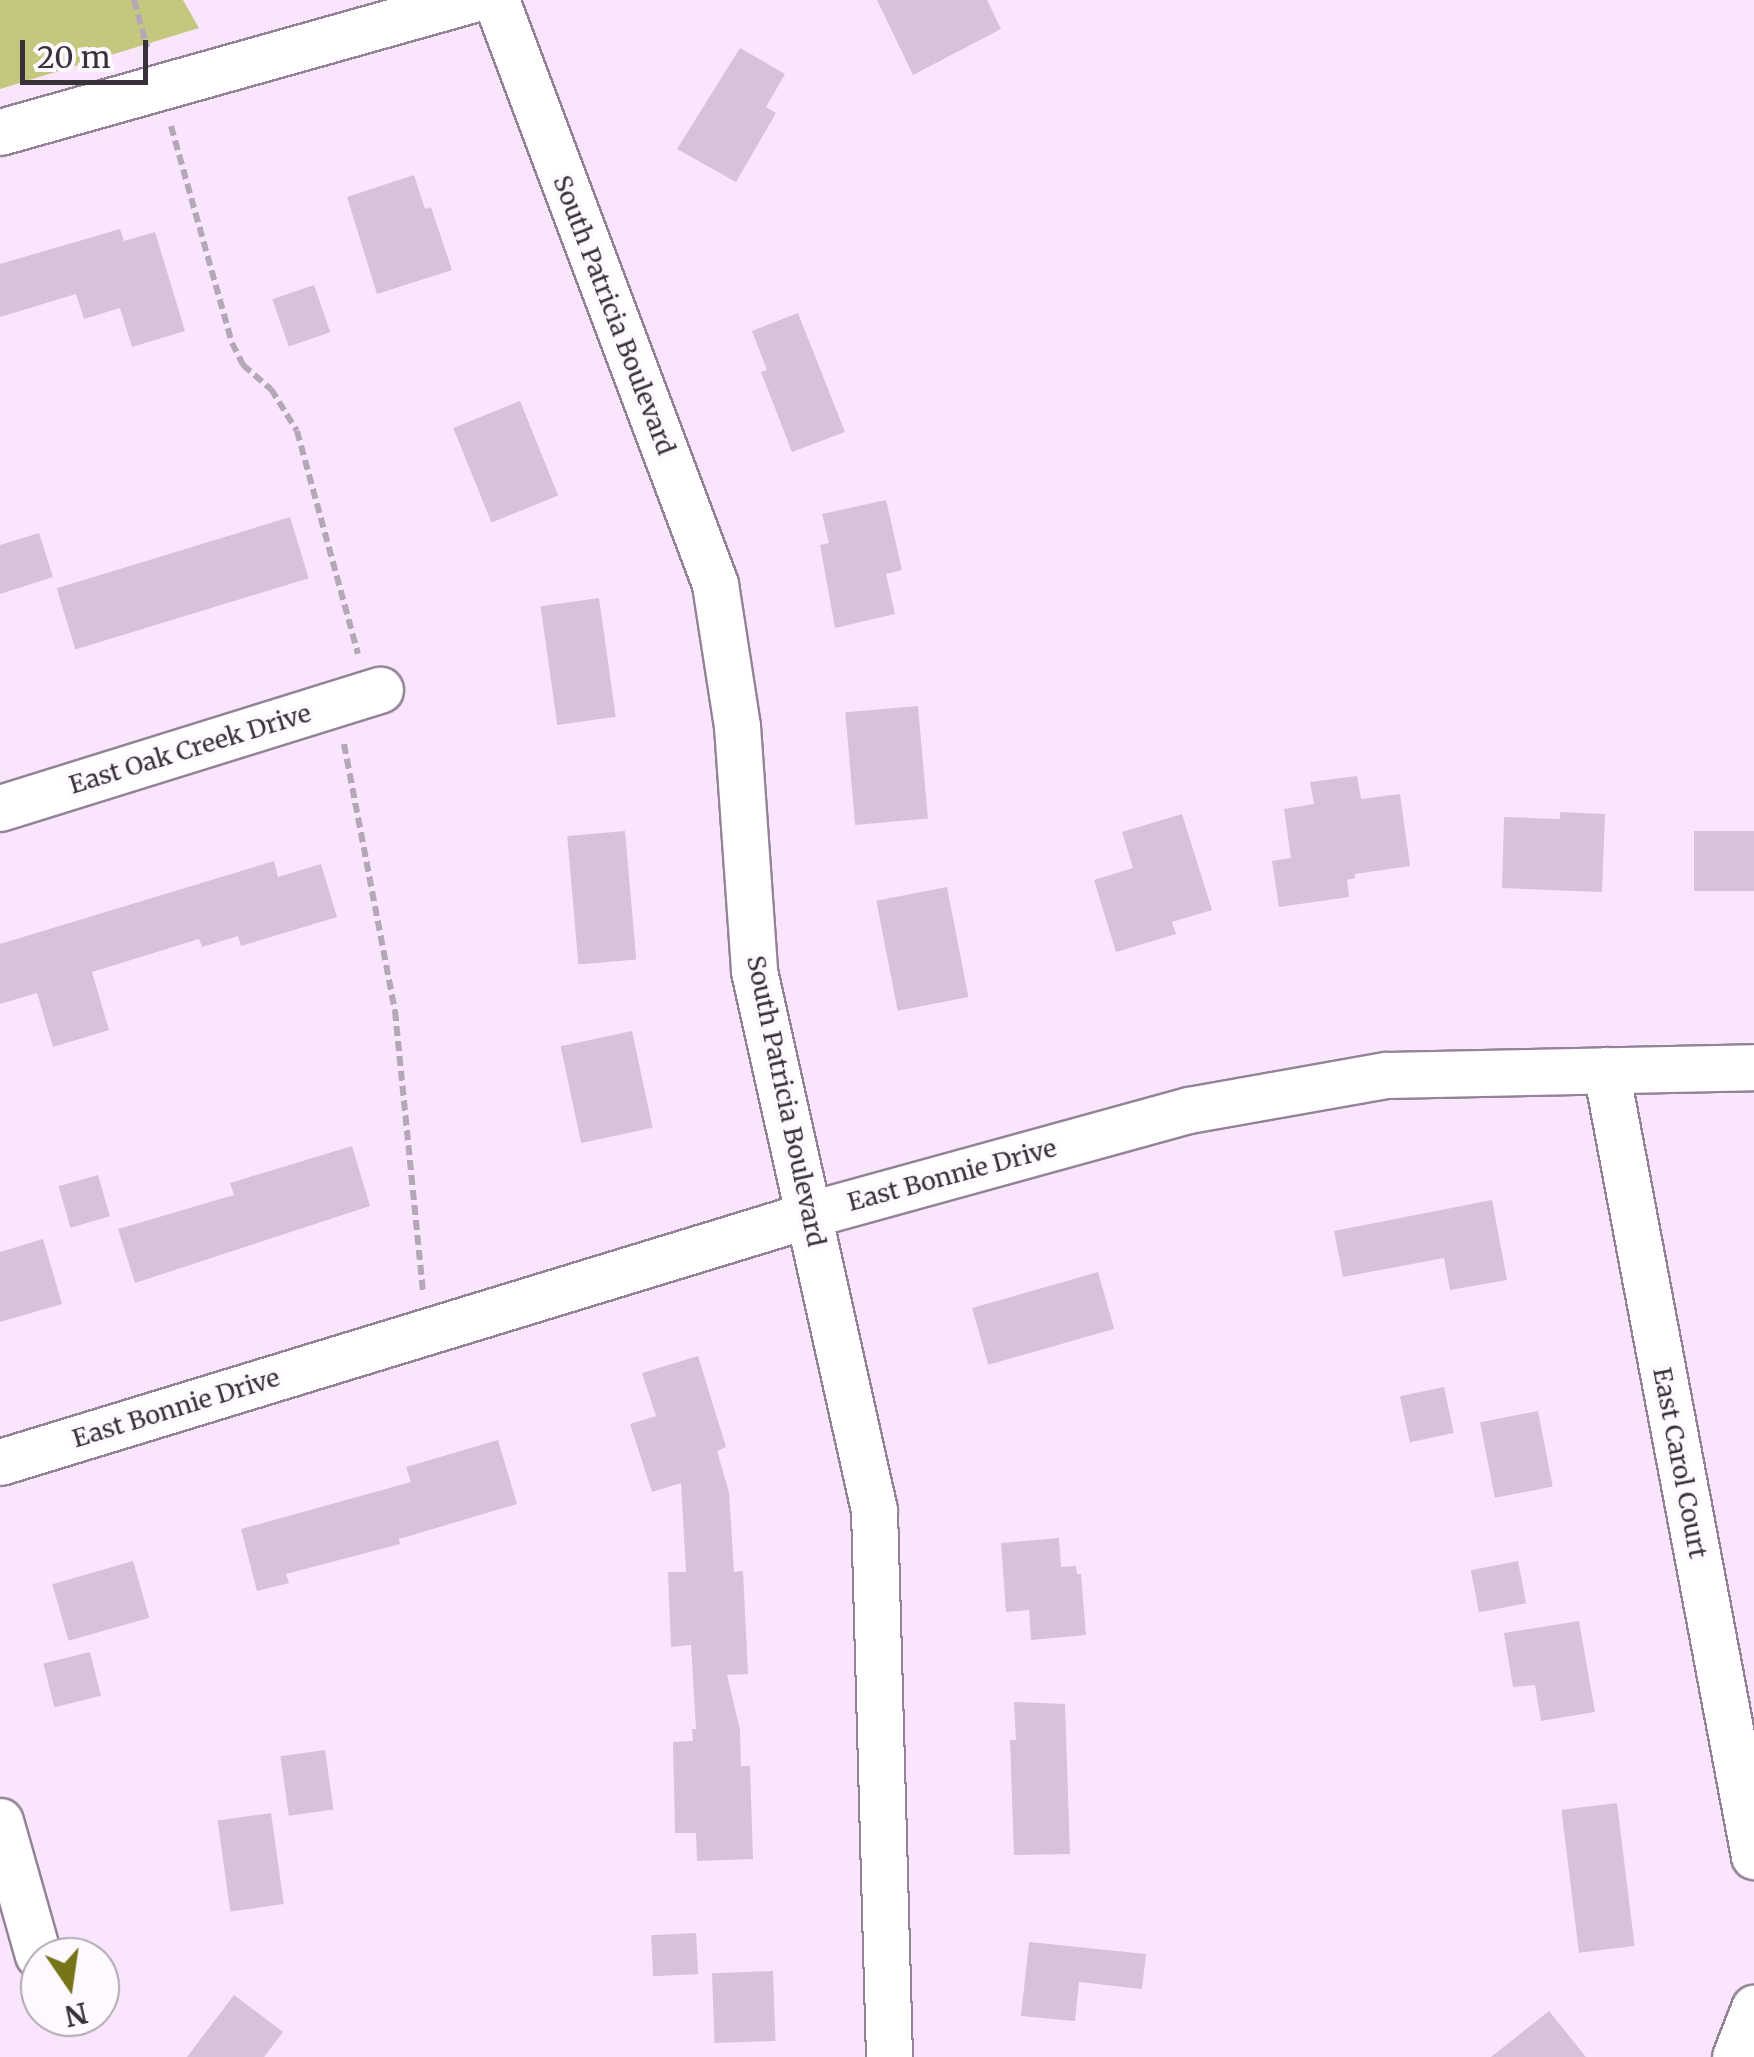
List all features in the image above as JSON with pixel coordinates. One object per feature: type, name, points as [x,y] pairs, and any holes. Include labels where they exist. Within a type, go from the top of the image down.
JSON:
[{"type":"street","points":[[0,132],[470,0]]},
{"type":"street","name":"South Patricia Boulevard","points":[[496,0],[715,584],[737,726],[754,971],[874,1510],[888,2057]]},
{"type":"street","name":"East Oak Creek Drive","points":[[0,808],[362,696]]},
{"type":"street","name":"East Bonnie Drive","points":[[0,1462],[810,1214],[1190,1110],[1386,1075],[1754,1067]]},
{"type":"street","name":"East Carol Court","points":[[1606,1070],[1754,1856]]},
{"type":"street","points":[[0,1820],[33,1937]]},
{"type":"street","points":[[1735,2057],[1754,2008]]},
{"type":"path","points":[[134,0],[232,343],[242,365],[272,389],[297,432],[328,532],[362,696],[421,1278],[432,1330]]},
{"type":"green space","points":[[0,0],[183,0],[199,28],[0,89]]},
{"type":"building","points":[[877,0],[987,0],[1001,29],[913,75]]},
{"type":"building","points":[[740,48],[785,74],[766,107],[776,113],[736,182],[677,149]]},
{"type":"building","points":[[414,175],[425,209],[431,207],[452,270],[377,294],[347,197]]},
{"type":"building","points":[[120,229],[124,241],[155,232],[185,331],[132,347],[120,308],[84,319],[76,294],[0,317],[0,264]]},
{"type":"building","points":[[314,285],[330,332],[289,347],[272,299]]},
{"type":"building","points":[[798,313],[845,432],[792,452],[761,372],[767,370],[752,331]]},
{"type":"building","points":[[520,401],[558,496],[491,523],[453,428]]},
{"type":"building","points":[[886,500],[902,570],[886,574],[895,614],[835,628],[820,545],[829,543],[822,514]]},
{"type":"building","points":[[290,517],[309,578],[75,650],[57,588]]},
{"type":"building","points":[[39,533],[53,577],[0,594],[0,545]]},
{"type":"building","points":[[599,598],[616,717],[557,725],[541,606]]},
{"type":"building","points":[[918,706],[928,819],[855,825],[845,712]]},
{"type":"building","points":[[1357,776],[1361,799],[1400,794],[1410,866],[1355,874],[1355,878],[1347,880],[1349,897],[1279,907],[1272,861],[1291,858],[1284,809],[1314,804],[1310,782]]},
{"type":"building","points":[[1560,812],[1605,814],[1602,892],[1502,888],[1504,817],[1560,819]]},
{"type":"building","points":[[1182,814],[1212,910],[1172,922],[1176,934],[1116,952],[1094,880],[1133,868],[1122,832]]},
{"type":"building","points":[[625,831],[636,960],[578,965],[567,836]]},
{"type":"building","points":[[1694,831],[1754,831],[1754,891],[1694,891]]},
{"type":"building","points":[[274,861],[278,877],[321,864],[337,917],[241,946],[238,936],[202,947],[199,939],[92,972],[109,1030],[53,1047],[37,993],[0,1004],[0,944]]},
{"type":"building","points":[[947,887],[968,997],[898,1011],[876,901]]},
{"type":"building","points":[[632,1031],[653,1128],[581,1143],[561,1046]]},
{"type":"building","points":[[352,1146],[370,1206],[135,1283],[118,1229],[234,1195],[230,1183]]},
{"type":"building","points":[[98,1175],[110,1216],[70,1228],[59,1186]]},
{"type":"building","points":[[1492,1200],[1507,1280],[1450,1290],[1444,1258],[1343,1277],[1334,1231]]},
{"type":"building","points":[[43,1239],[62,1304],[0,1322],[0,1252]]},
{"type":"building","points":[[1098,1272],[1114,1329],[988,1365],[972,1308]]},
{"type":"building","points":[[698,1356],[726,1447],[717,1451],[729,1492],[734,1572],[743,1571],[748,1674],[727,1675],[740,1730],[741,1766],[750,1766],[753,1859],[697,1861],[696,1833],[675,1833],[673,1742],[693,1741],[692,1729],[696,1729],[691,1645],[671,1647],[668,1572],[686,1572],[681,1483],[652,1492],[630,1424],[656,1416],[642,1373]]},
{"type":"building","points":[[1444,1387],[1454,1433],[1410,1442],[1400,1396]]},
{"type":"building","points":[[1538,1411],[1553,1487],[1495,1498],[1480,1422]]},
{"type":"building","points":[[498,1440],[517,1504],[399,1539],[400,1544],[286,1574],[289,1583],[257,1591],[241,1529],[411,1482],[406,1467]]},
{"type":"building","points":[[1059,1538],[1061,1567],[1076,1566],[1077,1574],[1081,1574],[1086,1635],[1031,1640],[1029,1610],[1006,1612],[1001,1543]]},
{"type":"building","points":[[133,1561],[149,1618],[69,1641],[52,1584]]},
{"type":"building","points":[[1518,1561],[1526,1603],[1479,1612],[1471,1570]]},
{"type":"building","points":[[1579,1621],[1595,1712],[1541,1721],[1535,1685],[1513,1687],[1504,1633]]},
{"type":"building","points":[[90,1652],[101,1696],[54,1707],[43,1664]]},
{"type":"building","points":[[1014,1702],[1065,1704],[1070,1854],[1014,1855],[1010,1740],[1016,1740]]},
{"type":"building","points":[[325,1750],[333,1809],[289,1816],[280,1756]]},
{"type":"building","points":[[1617,1803],[1635,1946],[1579,1953],[1561,1810]]},
{"type":"building","points":[[271,1813],[284,1904],[230,1912],[218,1821]]},
{"type":"building","points":[[696,1933],[698,1974],[653,1976],[651,1935]]},
{"type":"building","points":[[1029,1942],[1146,1954],[1142,1989],[1079,1982],[1075,2021],[1021,2016]]},
{"type":"building","points":[[773,1971],[775,2041],[714,2043],[712,1973]]},
{"type":"building","points":[[234,1995],[283,2032],[264,2057],[187,2057]]},
{"type":"building","points":[[1549,2011],[1586,2057],[1491,2057]]}]
